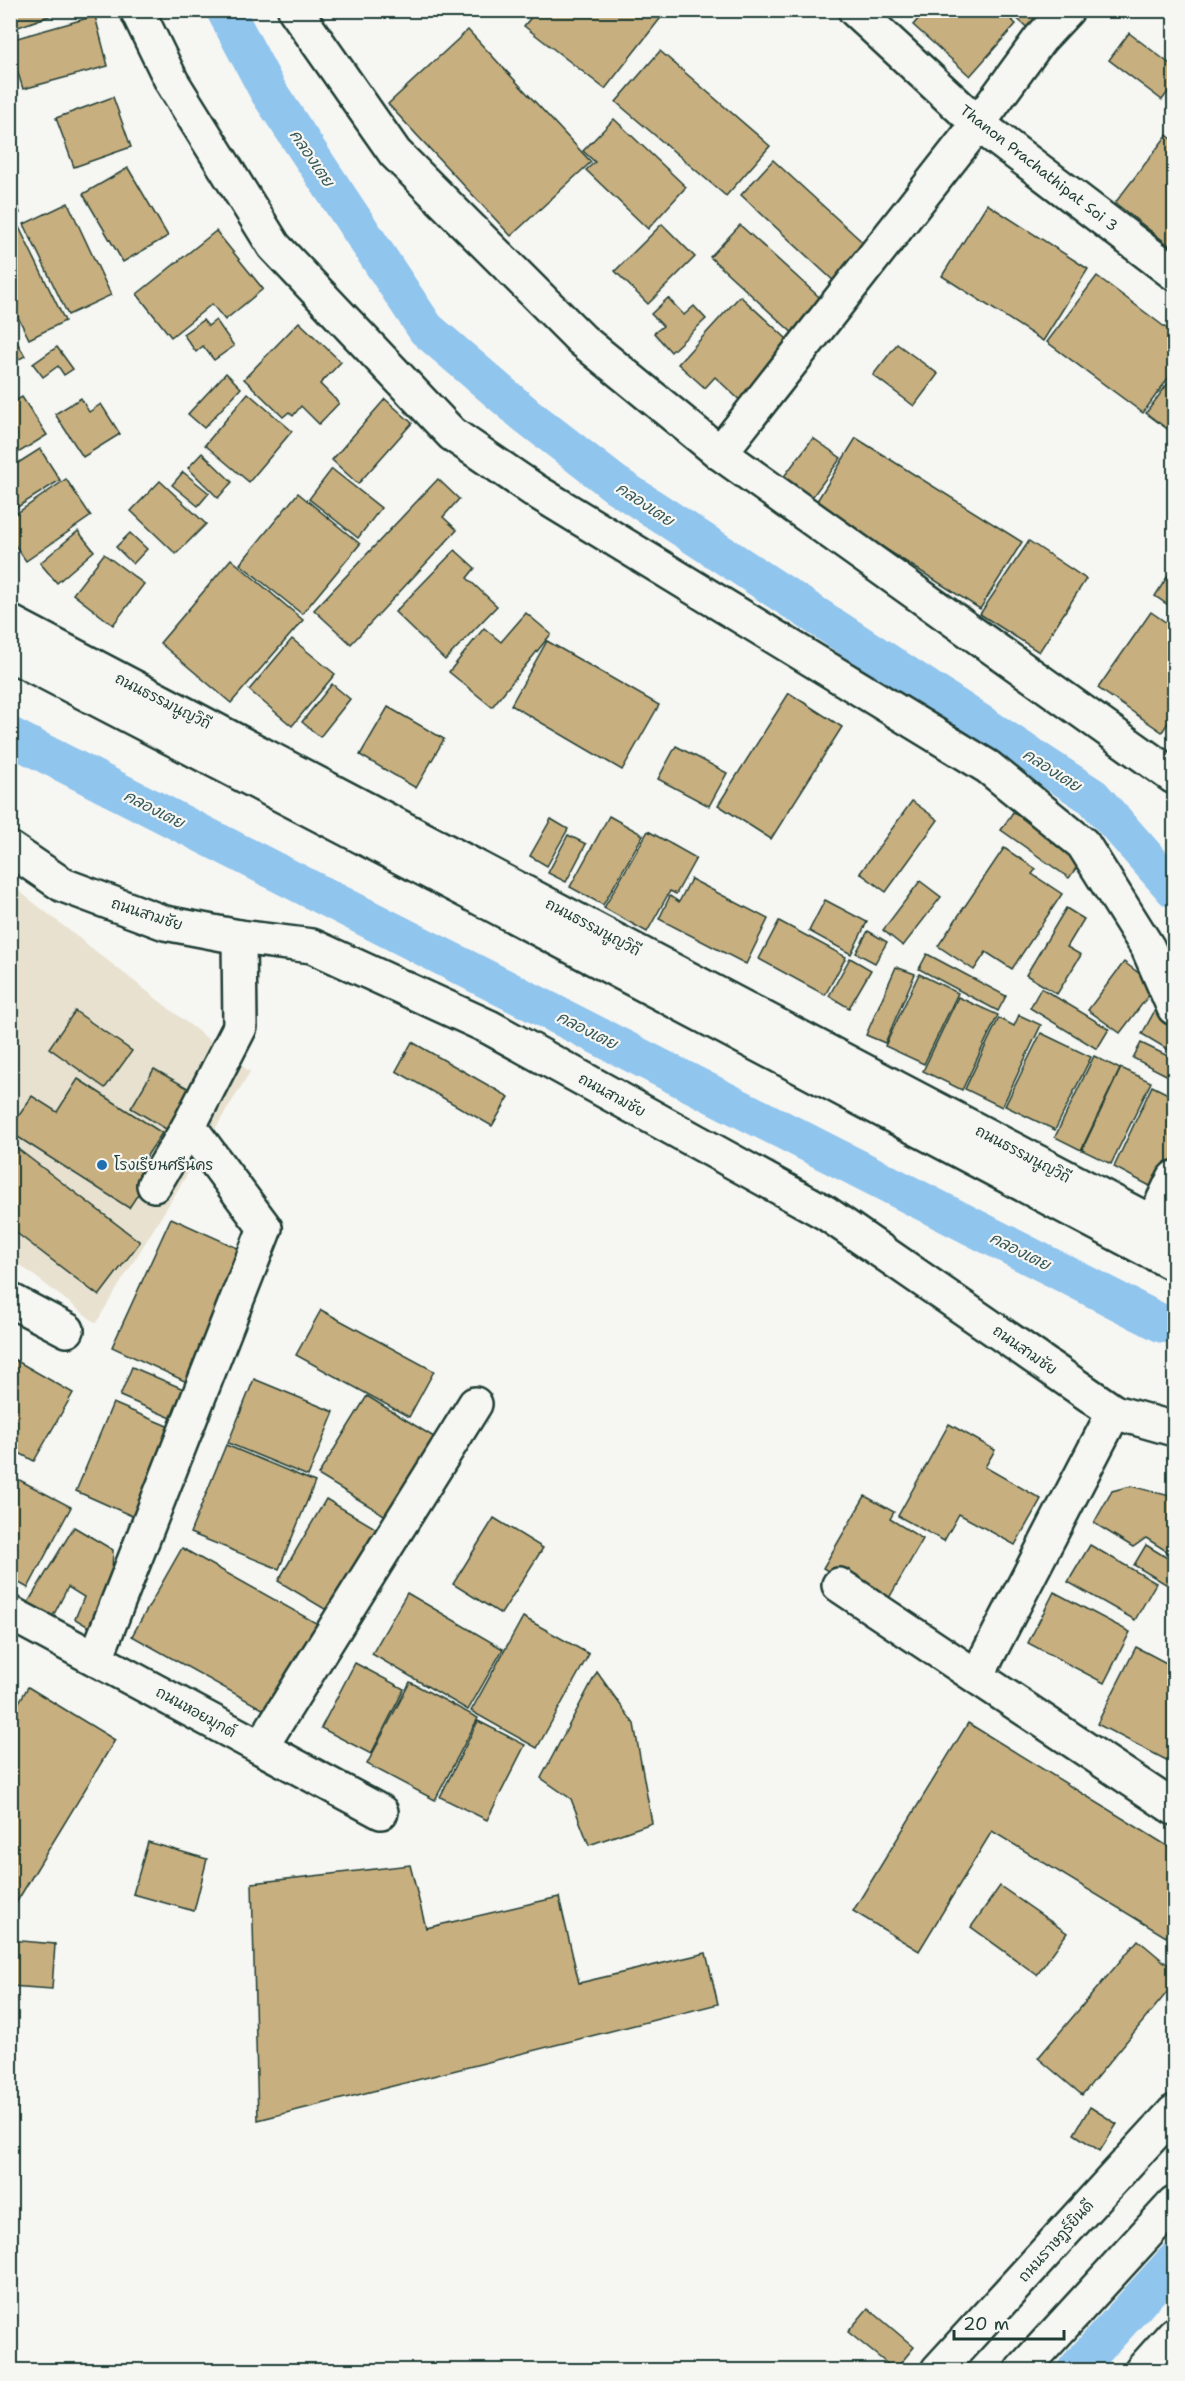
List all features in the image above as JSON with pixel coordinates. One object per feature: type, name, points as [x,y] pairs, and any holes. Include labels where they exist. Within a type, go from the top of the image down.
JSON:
[{"type":"street","points":[[137,10],[172,82],[273,246],[452,434],[534,490],[988,767],[1083,844],[1148,948],[1174,1008]]},
{"type":"street","points":[[295,10],[395,153],[582,340],[720,453],[1174,777]]},
{"type":"street","name":"Thanon Prachathipat Soi 3","points":[[855,10],[978,124],[1174,273]]},
{"type":"street","points":[[720,453],[1011,82],[1041,39],[1067,10]]},
{"type":"street","name":"ถนนธรรมนูญวิถี","points":[[10,622],[1164,1228]]},
{"type":"street","name":"ถนนธรรมนูญวิถี","points":[[10,654],[465,890],[1174,1264]]},
{"type":"street","name":"ถนนสามชัย","points":[[10,849],[63,885],[165,923],[239,938],[312,946],[489,1027],[826,1213],[1114,1412],[1174,1429]]},
{"type":"street","points":[[154,1185],[189,1126],[240,1027],[239,938]]},
{"type":"street","points":[[96,1658],[266,1228],[189,1126]]},
{"type":"street","points":[[1164,1228],[1174,1178]]},
{"type":"street","points":[[10,1300],[67,1330]]},
{"type":"street","points":[[261,1747],[475,1404]]},
{"type":"street","points":[[977,1676],[1114,1412]]},
{"type":"street","points":[[839,1585],[1174,1808]]},
{"type":"street","name":"ถนนหอยมุกต์","points":[[14,1624],[96,1658],[381,1812]]},
{"type":"street","name":"ถนนราษฎร์ยินดี","points":[[938,2370],[1174,2112]]},
{"type":"street","points":[[1022,2370],[1174,2204]]},
{"type":"street","points":[[1142,2370],[1174,2334]]},
{"type":"shaded area","name":"โรงเรียนศรีนคร","points":[[10,884],[250,1072],[96,1323],[11,1258]]},
{"type":"building","points":[[10,10],[66,10],[10,30]]},
{"type":"building","points":[[537,10],[667,10],[605,89],[524,26]]},
{"type":"building","points":[[926,10],[1001,10],[1016,24],[970,76],[913,25]]},
{"type":"building","points":[[1008,10],[1058,10],[1035,35]]},
{"type":"building","points":[[95,16],[108,66],[23,89],[10,40]]},
{"type":"building","points":[[468,30],[591,162],[511,236],[388,104]]},
{"type":"building","points":[[1129,33],[1174,67],[1174,84],[1162,100],[1109,60]]},
{"type":"building","points":[[660,51],[770,146],[726,196],[616,102]]},
{"type":"building","points":[[113,97],[131,147],[74,167],[56,118]]},
{"type":"building","points":[[614,119],[686,187],[648,229],[586,170],[595,162],[583,151]]},
{"type":"building","points":[[1167,135],[1174,141],[1174,249],[1115,203]]},
{"type":"building","points":[[773,160],[869,248],[837,284],[741,195]]},
{"type":"building","points":[[128,168],[168,236],[123,262],[83,194]]},
{"type":"building","points":[[10,183],[20,213],[10,216]]},
{"type":"building","points":[[68,203],[111,295],[68,315],[24,224]]},
{"type":"building","points":[[987,204],[1088,269],[1043,341],[942,276]]},
{"type":"building","points":[[15,219],[65,321],[29,339],[10,301],[10,221]]},
{"type":"building","points":[[662,224],[695,257],[648,304],[615,271]]},
{"type":"building","points":[[740,225],[828,305],[798,338],[710,257]]},
{"type":"building","points":[[216,231],[263,289],[225,320],[212,304],[171,337],[137,294]]},
{"type":"building","points":[[1097,276],[1174,334],[1174,370],[1143,413],[1047,342]]},
{"type":"building","points":[[740,296],[799,350],[747,407],[715,377],[705,388],[678,364]]},
{"type":"building","points":[[668,298],[684,315],[694,306],[706,319],[671,352],[654,333],[663,326],[651,314]]},
{"type":"building","points":[[203,320],[208,326],[216,320],[234,346],[214,360],[203,346],[196,352],[183,334]]},
{"type":"building","points":[[299,322],[341,362],[320,384],[339,403],[319,424],[301,406],[293,416],[289,412],[283,417],[244,379]]},
{"type":"building","points":[[10,330],[25,356],[10,364]]},
{"type":"building","points":[[897,344],[938,374],[914,406],[873,375]]},
{"type":"building","points":[[57,347],[73,369],[64,375],[58,366],[43,377],[33,364]]},
{"type":"building","points":[[226,373],[241,388],[204,428],[188,414]]},
{"type":"building","points":[[1174,375],[1174,434],[1146,413]]},
{"type":"building","points":[[248,393],[292,431],[249,482],[205,445]]},
{"type":"building","points":[[22,397],[47,435],[10,458],[10,404]]},
{"type":"building","points":[[81,398],[89,412],[101,404],[120,434],[83,457],[55,414]]},
{"type":"building","points":[[385,399],[412,423],[358,484],[332,460]]},
{"type":"building","points":[[813,438],[841,458],[810,500],[782,479]]},
{"type":"building","points":[[856,438],[1022,542],[980,609],[815,504]]},
{"type":"building","points":[[40,449],[60,480],[10,512],[10,468]]},
{"type":"building","points":[[202,453],[232,482],[218,498],[188,468]]},
{"type":"building","points":[[332,469],[381,508],[358,538],[309,499]]},
{"type":"building","points":[[183,472],[209,493],[198,506],[172,485]]},
{"type":"building","points":[[66,479],[91,516],[26,561],[10,538],[10,518]]},
{"type":"building","points":[[438,479],[459,499],[443,517],[457,530],[351,644],[314,610]]},
{"type":"building","points":[[160,481],[206,524],[176,554],[131,511]]},
{"type":"building","points":[[298,493],[360,544],[302,614],[240,564]]},
{"type":"building","points":[[78,531],[94,551],[57,583],[40,563]]},
{"type":"building","points":[[130,533],[147,549],[133,564],[116,547]]},
{"type":"building","points":[[1029,541],[1086,579],[1039,652],[980,614]]},
{"type":"building","points":[[455,550],[475,568],[467,578],[497,606],[445,660],[395,612]]},
{"type":"building","points":[[104,554],[144,584],[113,625],[73,594]]},
{"type":"building","points":[[231,559],[303,620],[231,703],[160,643]]},
{"type":"building","points":[[1174,566],[1174,609],[1155,596]]},
{"type":"building","points":[[1151,612],[1174,628],[1174,714],[1162,732],[1098,688]]},
{"type":"building","points":[[526,613],[551,634],[492,707],[449,672],[484,628],[501,642]]},
{"type":"building","points":[[292,639],[335,674],[292,726],[249,690]]},
{"type":"building","points":[[547,641],[659,705],[622,770],[511,705]]},
{"type":"building","points":[[332,684],[350,699],[320,737],[302,722]]},
{"type":"building","points":[[789,693],[842,727],[771,839],[718,805]]},
{"type":"building","points":[[388,707],[444,739],[416,788],[360,755]]},
{"type":"building","points":[[676,746],[727,773],[709,806],[658,779]]},
{"type":"building","points":[[912,801],[938,820],[886,892],[860,873]]},
{"type":"building","points":[[1013,812],[1082,860],[1069,878],[1001,830]]},
{"type":"building","points":[[609,816],[643,835],[603,905],[570,887]]},
{"type":"building","points":[[551,819],[568,829],[547,866],[530,856]]},
{"type":"building","points":[[648,831],[696,858],[676,894],[670,891],[647,932],[604,908]]},
{"type":"building","points":[[568,835],[586,844],[566,882],[548,873]]},
{"type":"building","points":[[1004,848],[1036,869],[1032,874],[1062,894],[1012,969],[986,952],[974,970],[938,946]]},
{"type":"building","points":[[691,879],[768,919],[746,964],[659,919],[670,896],[679,902]]},
{"type":"building","points":[[920,881],[941,897],[903,946],[883,930]]},
{"type":"building","points":[[825,900],[867,922],[851,954],[809,931]]},
{"type":"building","points":[[1066,908],[1084,919],[1067,947],[1081,955],[1057,994],[1026,975]]},
{"type":"building","points":[[779,921],[846,957],[825,995],[759,959]]},
{"type":"building","points":[[868,931],[887,942],[875,963],[856,953]]},
{"type":"building","points":[[927,954],[1006,996],[998,1011],[919,969]]},
{"type":"building","points":[[850,958],[871,970],[849,1008],[829,996]]},
{"type":"building","points":[[1124,962],[1156,986],[1120,1033],[1088,1010]]},
{"type":"building","points":[[896,967],[915,974],[885,1043],[866,1035]]},
{"type":"building","points":[[919,974],[958,993],[924,1064],[885,1046]]},
{"type":"building","points":[[1041,988],[1109,1029],[1097,1049],[1030,1008]]},
{"type":"building","points":[[958,997],[998,1015],[962,1090],[923,1071]]},
{"type":"building","points":[[1159,1003],[1174,1032],[1172,1052],[1142,1034]]},
{"type":"building","points":[[75,1011],[132,1051],[105,1088],[49,1048]]},
{"type":"building","points":[[1019,1015],[1041,1025],[1002,1107],[965,1089],[999,1018],[1014,1026]]},
{"type":"building","points":[[1041,1033],[1091,1057],[1055,1130],[1005,1106]]},
{"type":"building","points":[[412,1042],[509,1097],[492,1126],[396,1071]]},
{"type":"building","points":[[1141,1043],[1174,1059],[1174,1079],[1133,1058]]},
{"type":"building","points":[[1094,1056],[1120,1069],[1081,1150],[1055,1137]]},
{"type":"building","points":[[1121,1068],[1151,1082],[1111,1164],[1082,1150]]},
{"type":"building","points":[[154,1069],[200,1095],[176,1135],[131,1108]]},
{"type":"building","points":[[78,1079],[162,1133],[140,1166],[151,1174],[129,1208],[10,1132],[32,1096],[57,1112]]},
{"type":"building","points":[[1152,1086],[1174,1097],[1174,1170],[1152,1187],[1114,1167]]},
{"type":"building","points":[[10,1143],[140,1242],[99,1296],[10,1228]]},
{"type":"building","points":[[171,1218],[251,1254],[191,1384],[112,1347]]},
{"type":"building","points":[[321,1310],[434,1371],[409,1417],[296,1355]]},
{"type":"building","points":[[10,1357],[73,1393],[34,1461],[10,1448]]},
{"type":"building","points":[[132,1367],[195,1394],[183,1423],[120,1396]]},
{"type":"building","points":[[254,1379],[334,1412],[308,1476],[228,1443]]},
{"type":"building","points":[[367,1396],[447,1445],[399,1524],[318,1475]]},
{"type":"building","points":[[113,1403],[179,1431],[141,1520],[76,1491]]},
{"type":"building","points":[[949,1424],[995,1450],[985,1467],[1041,1499],[1015,1545],[959,1514],[944,1541],[898,1516]]},
{"type":"building","points":[[226,1445],[315,1482],[279,1569],[190,1533]]},
{"type":"building","points":[[10,1475],[71,1507],[28,1588],[10,1578]]},
{"type":"building","points":[[1131,1486],[1174,1497],[1174,1556],[1146,1538],[1133,1547],[1094,1523],[1112,1491]]},
{"type":"building","points":[[865,1496],[894,1512],[890,1519],[923,1539],[885,1605],[823,1568]]},
{"type":"building","points":[[326,1499],[387,1535],[338,1617],[278,1581]]},
{"type":"building","points":[[494,1518],[543,1548],[501,1614],[453,1584]]},
{"type":"building","points":[[74,1527],[113,1550],[111,1594],[94,1630],[75,1619],[84,1597],[68,1587],[52,1618],[27,1604]]},
{"type":"building","points":[[1090,1545],[1156,1583],[1135,1620],[1068,1582]]},
{"type":"building","points":[[1146,1545],[1174,1562],[1174,1589],[1134,1565]]},
{"type":"building","points":[[182,1548],[325,1628],[275,1716],[132,1636]]},
{"type":"building","points":[[1054,1592],[1130,1632],[1104,1683],[1028,1643]]},
{"type":"building","points":[[407,1593],[503,1649],[468,1710],[372,1654]]},
{"type":"building","points":[[523,1617],[589,1654],[537,1748],[471,1711]]},
{"type":"building","points":[[1136,1647],[1174,1667],[1174,1764],[1097,1724]]},
{"type":"building","points":[[355,1663],[404,1689],[371,1754],[321,1728]]},
{"type":"building","points":[[597,1672],[634,1724],[652,1823],[589,1845],[571,1799],[541,1778]]},
{"type":"building","points":[[410,1682],[478,1718],[435,1800],[367,1764]]},
{"type":"building","points":[[28,1687],[115,1740],[10,1913],[10,1717]]},
{"type":"building","points":[[478,1721],[525,1745],[487,1820],[440,1797]]},
{"type":"building","points":[[968,1723],[1174,1850],[1174,1923],[1166,1937],[992,1831],[919,1951],[853,1911]]},
{"type":"building","points":[[148,1842],[207,1859],[194,1911],[133,1894]]},
{"type":"building","points":[[410,1865],[426,1928],[559,1897],[579,1983],[706,1953],[718,2004],[258,2120],[252,1883]]},
{"type":"building","points":[[1000,1886],[1067,1933],[1037,1975],[971,1927]]},
{"type":"building","points":[[10,1940],[55,1944],[52,1989],[10,1986]]},
{"type":"building","points":[[1138,1940],[1174,1970],[1174,1984],[1082,2095],[1038,2058]]},
{"type":"building","points":[[1090,2107],[1117,2124],[1100,2151],[1074,2134]]},
{"type":"building","points":[[868,2308],[914,2347],[895,2370],[848,2332]]},
{"type":"waterway","name":"คลองเตย","points":[[225,10],[268,91],[426,329],[526,415],[615,484],[1093,797],[1174,889]]},
{"type":"waterway","name":"คลองเตย","points":[[10,736],[1163,1324]]},
{"type":"waterway","points":[[1076,2370],[1174,2262]]},
{"type":"place","name":"โรงเรียนศรีนคร","points":[[102,1165]]}]
